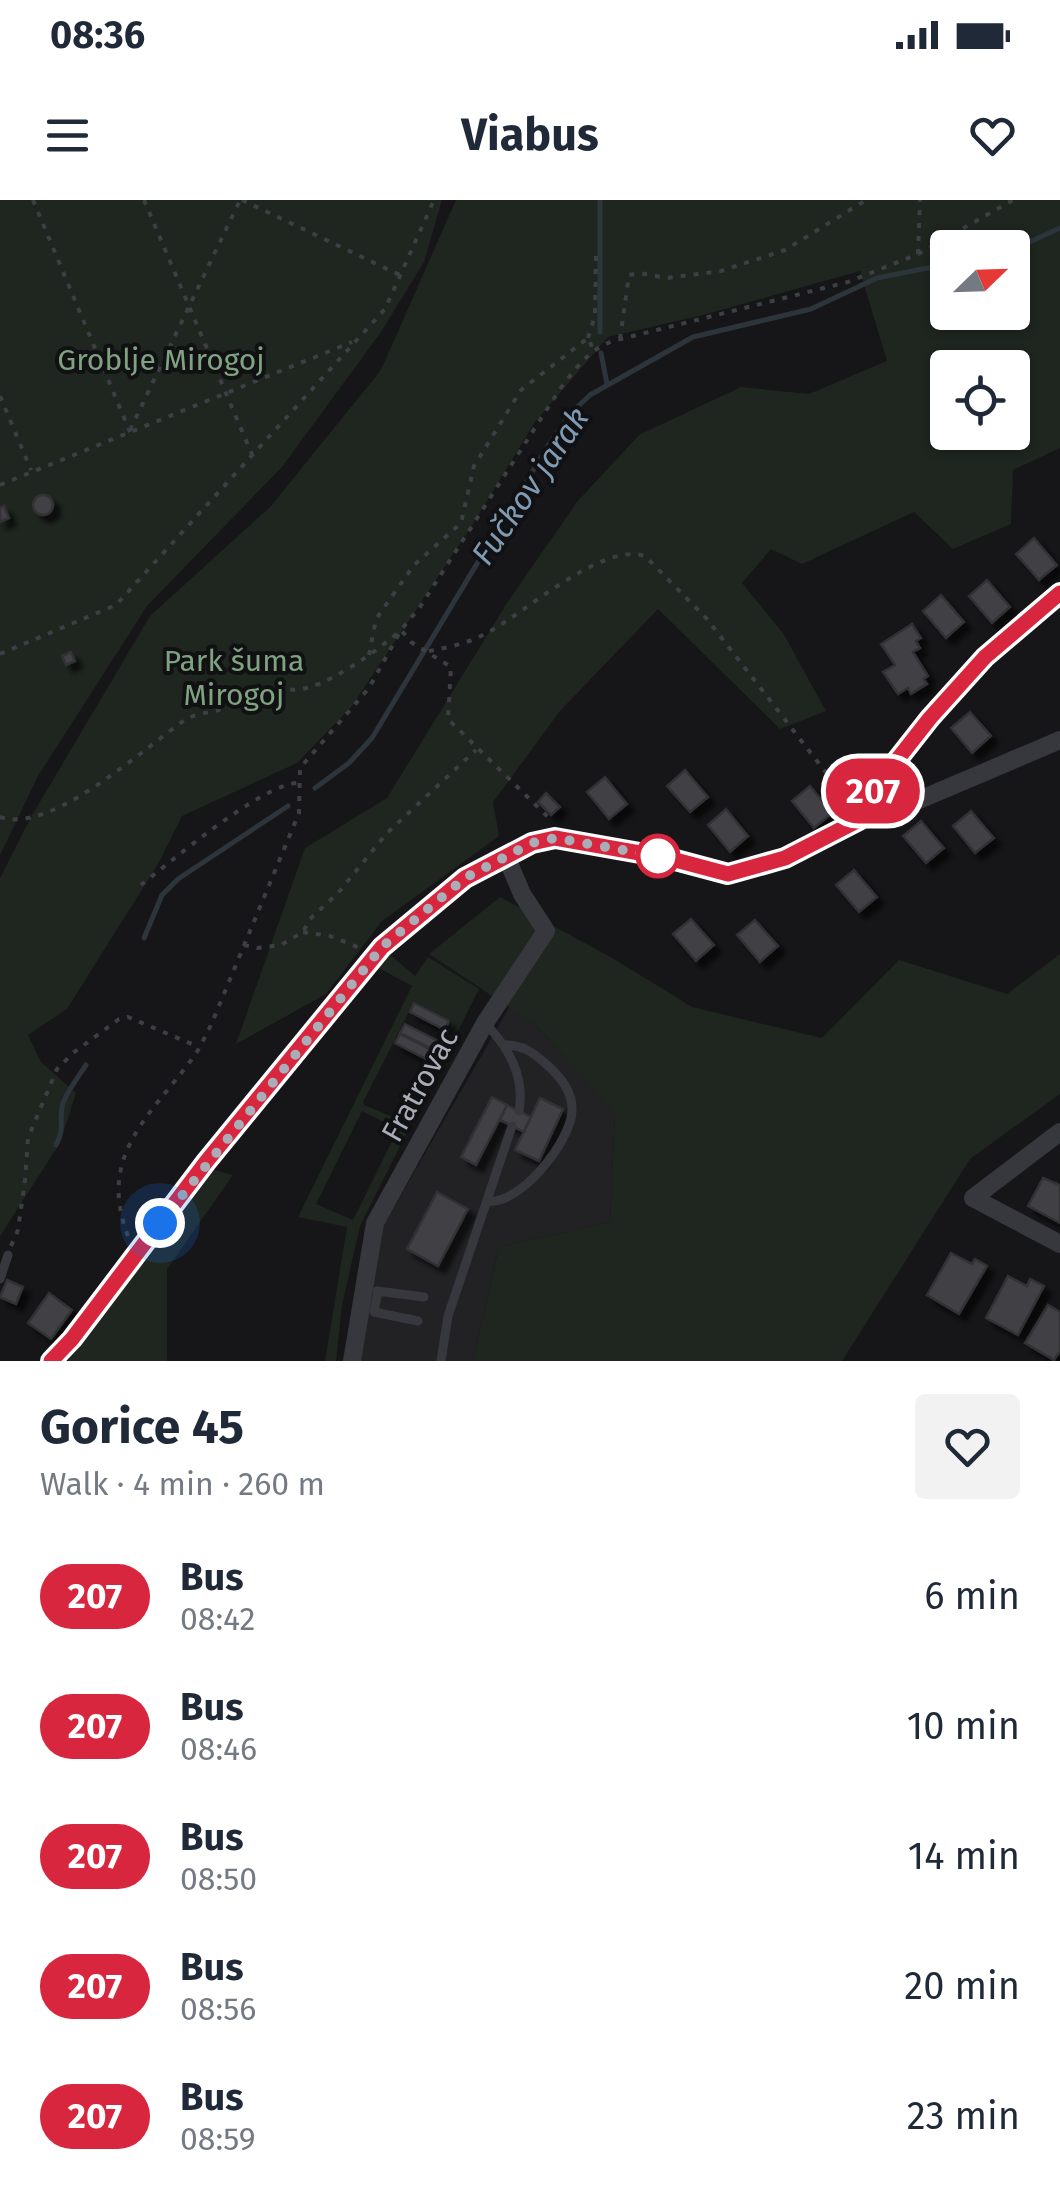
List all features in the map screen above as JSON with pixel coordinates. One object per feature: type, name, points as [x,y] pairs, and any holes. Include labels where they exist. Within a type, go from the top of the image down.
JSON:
[{"type":"street","points":[[859,818],[864,802],[985,657],[1060,593]]},
{"type":"street","points":[[50,1361],[72,1339],[206,1162],[374,958],[408,924],[465,878],[532,843],[555,838],[668,858],[728,874],[785,858],[859,818],[879,817],[1060,740]]},
{"type":"street","name":"Fratrovac","points":[[352,1361],[371,1290],[375,1223],[485,1024],[546,931],[522,894],[506,856]]},
{"type":"street","points":[[1060,1132],[972,1198],[1060,1244]]},
{"type":"lane","points":[[485,1024],[506,1044],[523,1090],[519,1111]]},
{"type":"lane","points":[[487,1201],[497,1203],[514,1197],[569,1132],[573,1107],[562,1079],[526,1046],[506,1044]]},
{"type":"lane","points":[[441,1361],[448,1316],[512,1126]]},
{"type":"lane","points":[[0,1279],[8,1255]]},
{"type":"lane","points":[[418,1321],[374,1312],[371,1290],[424,1298]]},
{"type":"path","points":[[33,200],[130,432]]},
{"type":"path","points":[[144,200],[252,456]]},
{"type":"path","points":[[130,432],[241,200],[402,276]]},
{"type":"path","points":[[0,654],[116,606],[385,309],[434,200]]},
{"type":"path","points":[[620,340],[629,276],[640,273],[667,278],[720,271],[768,256],[822,230],[866,200]]},
{"type":"path","points":[[918,254],[920,200]]},
{"type":"path","points":[[137,1253],[120,1215],[119,1174],[131,1137],[200,1047],[299,813],[300,768],[370,688],[401,630],[420,607],[560,389],[593,350],[848,282],[918,254],[1013,200]]},
{"type":"path","points":[[369,655],[376,619],[414,565],[461,522],[474,466],[521,390],[588,338],[595,315],[596,252]]},
{"type":"path","points":[[588,338],[593,350]]},
{"type":"path","points":[[0,485],[356,340]]},
{"type":"path","points":[[0,396],[32,472]]},
{"type":"path","points":[[427,652],[484,636],[578,574],[622,555],[634,552],[645,556],[707,619],[859,818]]},
{"type":"path","points":[[0,817],[12,819],[47,812],[96,787],[138,759],[189,717],[222,710],[265,692],[310,688],[369,655],[401,630]]},
{"type":"path","points":[[401,630],[411,642],[450,668],[448,719],[559,828]]},
{"type":"path","points":[[244,944],[257,948],[282,944],[303,932],[310,919],[338,893],[388,834],[476,749]]},
{"type":"path","points":[[141,884],[279,786],[298,784]]},
{"type":"path","points":[[303,932],[330,936],[357,946],[374,958]]},
{"type":"path","points":[[8,1255],[18,1230],[28,1138],[57,1069],[118,1019],[128,1018],[200,1047]]},
{"type":"shaded area","points":[[510,1006],[536,1025],[615,1113],[610,1222],[499,1247],[473,1361],[359,1361],[382,1228]]},
{"type":"green space","name":"Groblje Mirogoj","points":[[0,200],[442,200],[424,262],[381,332],[282,467],[147,606],[38,776],[0,855]]},
{"type":"green space","name":"Park šuma Mirogoj","points":[[456,200],[1060,200],[1060,448],[1013,470],[1011,524],[953,549],[914,512],[802,564],[771,549],[742,583],[783,633],[826,711],[780,729],[658,609],[560,711],[493,802],[499,836],[382,921],[326,994],[236,1044],[305,848],[387,798],[507,603],[577,502],[639,435],[741,387],[809,394],[887,361],[860,271],[608,337],[535,422],[471,527],[352,706],[297,763],[182,816],[158,864],[67,1009],[28,1035],[41,1062],[76,1093],[60,1143],[0,1236],[0,878],[31,817],[150,616],[271,506],[381,370]]},
{"type":"green space","points":[[500,897],[692,1007],[822,1038],[899,960],[1007,994],[1060,954],[1060,1094],[970,1159],[842,1361],[473,1361],[499,1247],[610,1222],[615,1114],[536,1025],[429,954]]},
{"type":"green space","points":[[389,954],[415,976],[428,957],[479,989],[360,1226],[342,1305],[336,1361],[325,1361],[347,1227],[298,1217],[412,986],[377,967]],"holes":[[[414,1002],[451,1022],[402,1121],[363,1102]],[[362,1111],[398,1129],[353,1220],[316,1204]]]},
{"type":"green space","points":[[214,1170],[233,1175],[167,1269],[167,1361],[68,1361]]},
{"type":"building","points":[[43,495],[53,505],[43,515],[33,505]]},
{"type":"building","points":[[4,506],[9,518],[0,522],[0,508]]},
{"type":"building","points":[[1034,538],[1057,565],[1039,580],[1016,554]]},
{"type":"building","points":[[987,580],[1010,607],[992,623],[969,596]]},
{"type":"building","points":[[941,595],[964,622],[946,638],[923,611]]},
{"type":"building","points":[[912,624],[921,638],[916,641],[920,648],[913,652],[928,676],[924,679],[927,684],[911,694],[908,688],[898,694],[883,672],[895,665],[881,644]]},
{"type":"building","points":[[71,652],[75,661],[66,665],[62,656]]},
{"type":"building","points":[[970,712],[991,736],[972,753],[951,728]]},
{"type":"building","points":[[685,770],[708,797],[690,812],[667,786]]},
{"type":"building","points":[[605,777],[627,804],[609,819],[587,792]]},
{"type":"building","points":[[810,786],[832,813],[814,828],[792,801]]},
{"type":"building","points":[[546,793],[560,807],[551,815],[538,802]]},
{"type":"building","points":[[726,809],[748,836],[730,852],[708,825]]},
{"type":"building","points":[[971,811],[994,838],[975,853],[953,826]]},
{"type":"building","points":[[921,821],[944,848],[926,863],[903,836]]},
{"type":"building","points":[[854,870],[877,897],[859,912],[836,885]]},
{"type":"building","points":[[691,919],[714,945],[696,961],[673,934]]},
{"type":"building","points":[[755,920],[778,946],[760,962],[737,935]]},
{"type":"building","points":[[414,1003],[449,1021],[445,1030],[410,1012]]},
{"type":"building","points":[[405,1024],[440,1042],[435,1050],[400,1033]]},
{"type":"building","points":[[400,1034],[435,1052],[430,1061],[395,1043]]},
{"type":"building","points":[[492,1097],[507,1105],[476,1165],[461,1157]]},
{"type":"building","points":[[540,1098],[563,1109],[539,1161],[515,1150]]},
{"type":"building","points":[[507,1105],[531,1117],[524,1132],[500,1120]]},
{"type":"building","points":[[1043,1178],[1060,1185],[1060,1223],[1028,1206]]},
{"type":"building","points":[[437,1192],[468,1209],[438,1266],[407,1249]]},
{"type":"building","points":[[951,1253],[972,1264],[975,1259],[987,1266],[959,1314],[927,1295]]},
{"type":"building","points":[[1008,1276],[1027,1286],[1030,1279],[1044,1286],[1018,1335],[986,1318]]},
{"type":"building","points":[[7,1280],[23,1287],[16,1304],[0,1297]]},
{"type":"building","points":[[49,1293],[72,1310],[51,1339],[28,1323]]},
{"type":"building","points":[[1048,1305],[1060,1312],[1060,1351],[1054,1360],[1025,1343]]},
{"type":"waterway","points":[[600,200],[600,332]]},
{"type":"waterway","name":"Fučkov jarak","points":[[1030,242],[1060,228]]},
{"type":"waterway","name":"Fučkov jarak","points":[[315,788],[349,763],[372,738],[549,444],[590,395],[693,337],[811,309],[877,278],[930,268]]},
{"type":"waterway","points":[[601,353],[607,384]]},
{"type":"waterway","name":"Fučkov jarak","points":[[144,938],[162,895],[178,879],[288,806]]},
{"type":"waterway","name":"Fučkov jarak","points":[[56,1145],[63,1103],[86,1065]]},
{"type":"bus line","name":"207","points":[[51,1361],[72,1339],[206,1162],[382,947],[465,878],[532,843],[555,838],[668,858],[728,874],[785,858],[859,820],[864,802],[930,718],[985,657],[1060,593]]},
{"type":"route","points":[[160,1223],[382,947],[465,878],[532,843],[555,838],[668,858],[658,856]]}]
